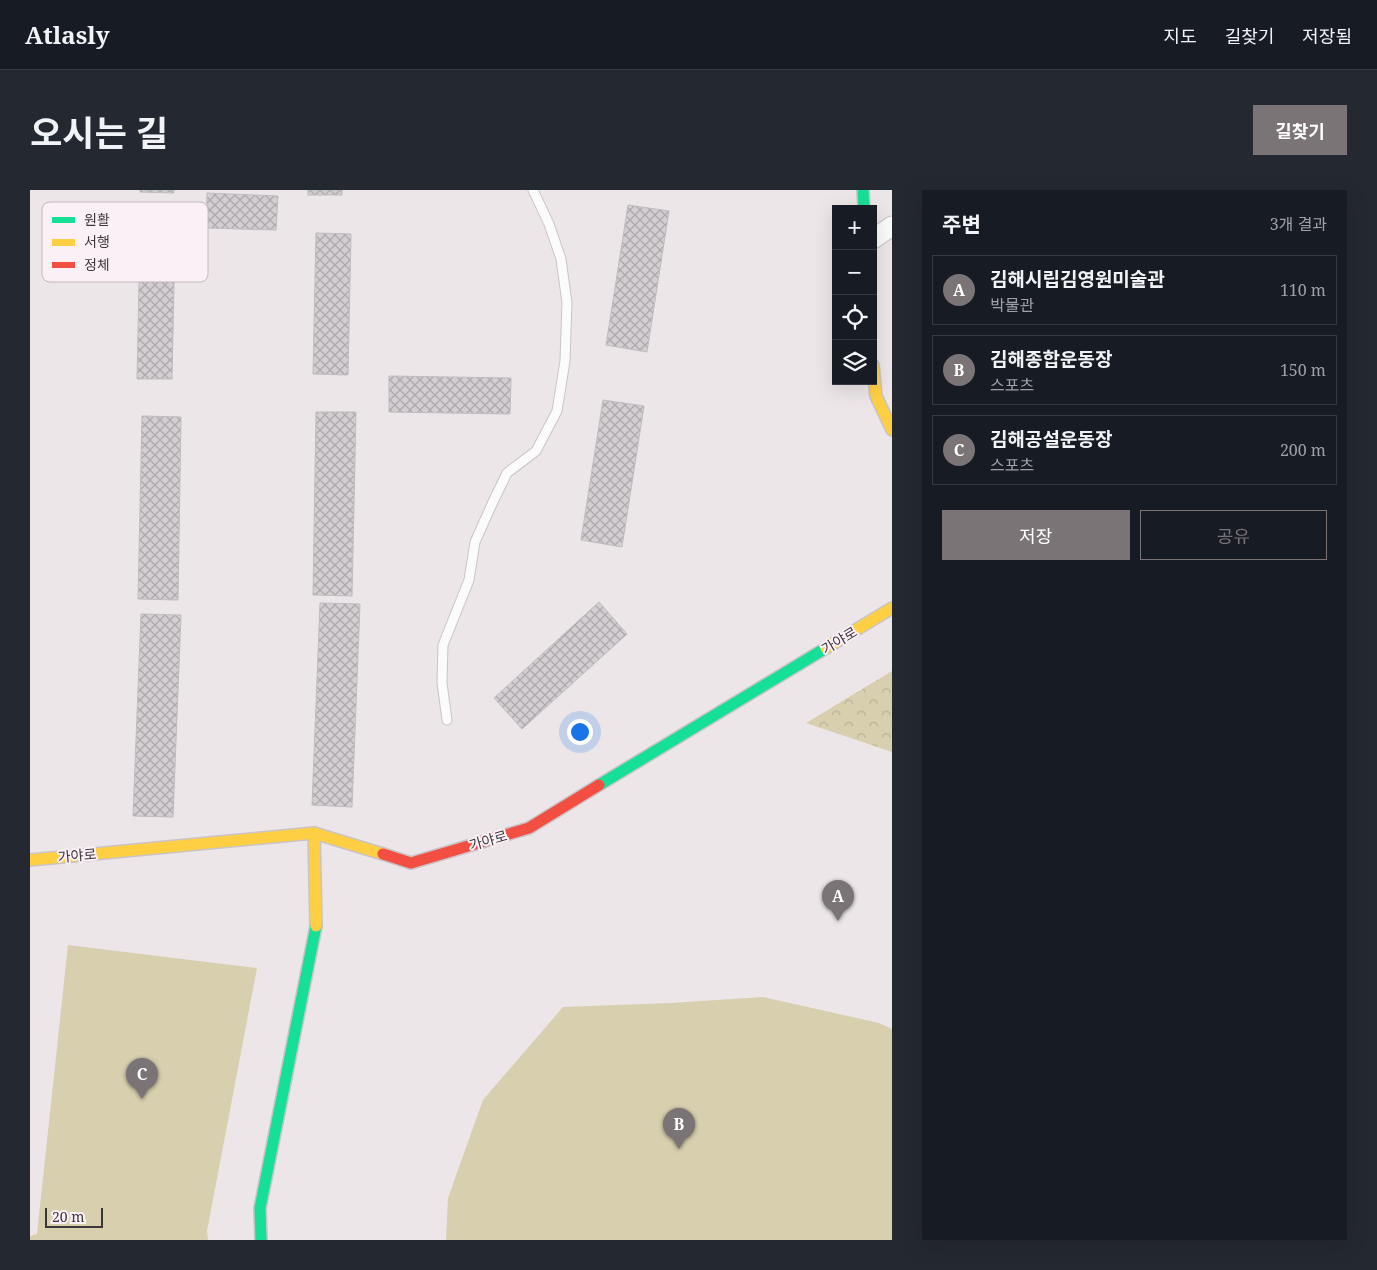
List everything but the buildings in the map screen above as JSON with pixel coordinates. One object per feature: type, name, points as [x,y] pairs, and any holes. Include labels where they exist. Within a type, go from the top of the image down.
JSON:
[{"type":"main road","points":[[863,190],[864,205]]},
{"type":"main road","points":[[877,375],[884,392],[892,430]]},
{"type":"main road","name":"가야로","points":[[30,860],[314,833],[411,863],[529,828],[892,608]]},
{"type":"main road","points":[[261,1240],[260,1208],[316,924],[314,833]]},
{"type":"street","points":[[877,236],[892,226]]},
{"type":"lane","points":[[447,720],[442,683],[442,645],[469,580],[475,542],[507,473],[536,451],[557,411],[565,361],[566,303],[561,259],[549,224],[533,190]]},
{"type":"green space","points":[[892,671],[892,752],[806,723]]},
{"type":"green space","points":[[68,945],[257,968],[207,1231],[208,1240],[30,1240],[30,1236],[37,1234]]},
{"type":"green space","points":[[763,997],[879,1023],[892,1029],[892,1240],[446,1240],[448,1198],[483,1100],[563,1007]]},
{"type":"traffic: fast","points":[[863,190],[864,205]]},
{"type":"traffic: fast","points":[[599,785],[826,648]]},
{"type":"traffic: fast","points":[[261,1240],[260,1208],[316,926]]},
{"type":"traffic: slow","points":[[875,385],[876,396],[892,430]]},
{"type":"traffic: slow","points":[[826,648],[892,608]]},
{"type":"traffic: slow","points":[[30,860],[314,833],[383,854]]},
{"type":"traffic: slow","points":[[314,833],[316,926]]},
{"type":"traffic: jam","points":[[383,854],[411,863],[529,828],[599,785]]},
{"type":"place","name":"김해시립김영원미술관","points":[[838,921]]},
{"type":"place","name":"김해공설운동장","points":[[142,1099]]},
{"type":"place","name":"김해종합운동장","points":[[679,1149]]}]
